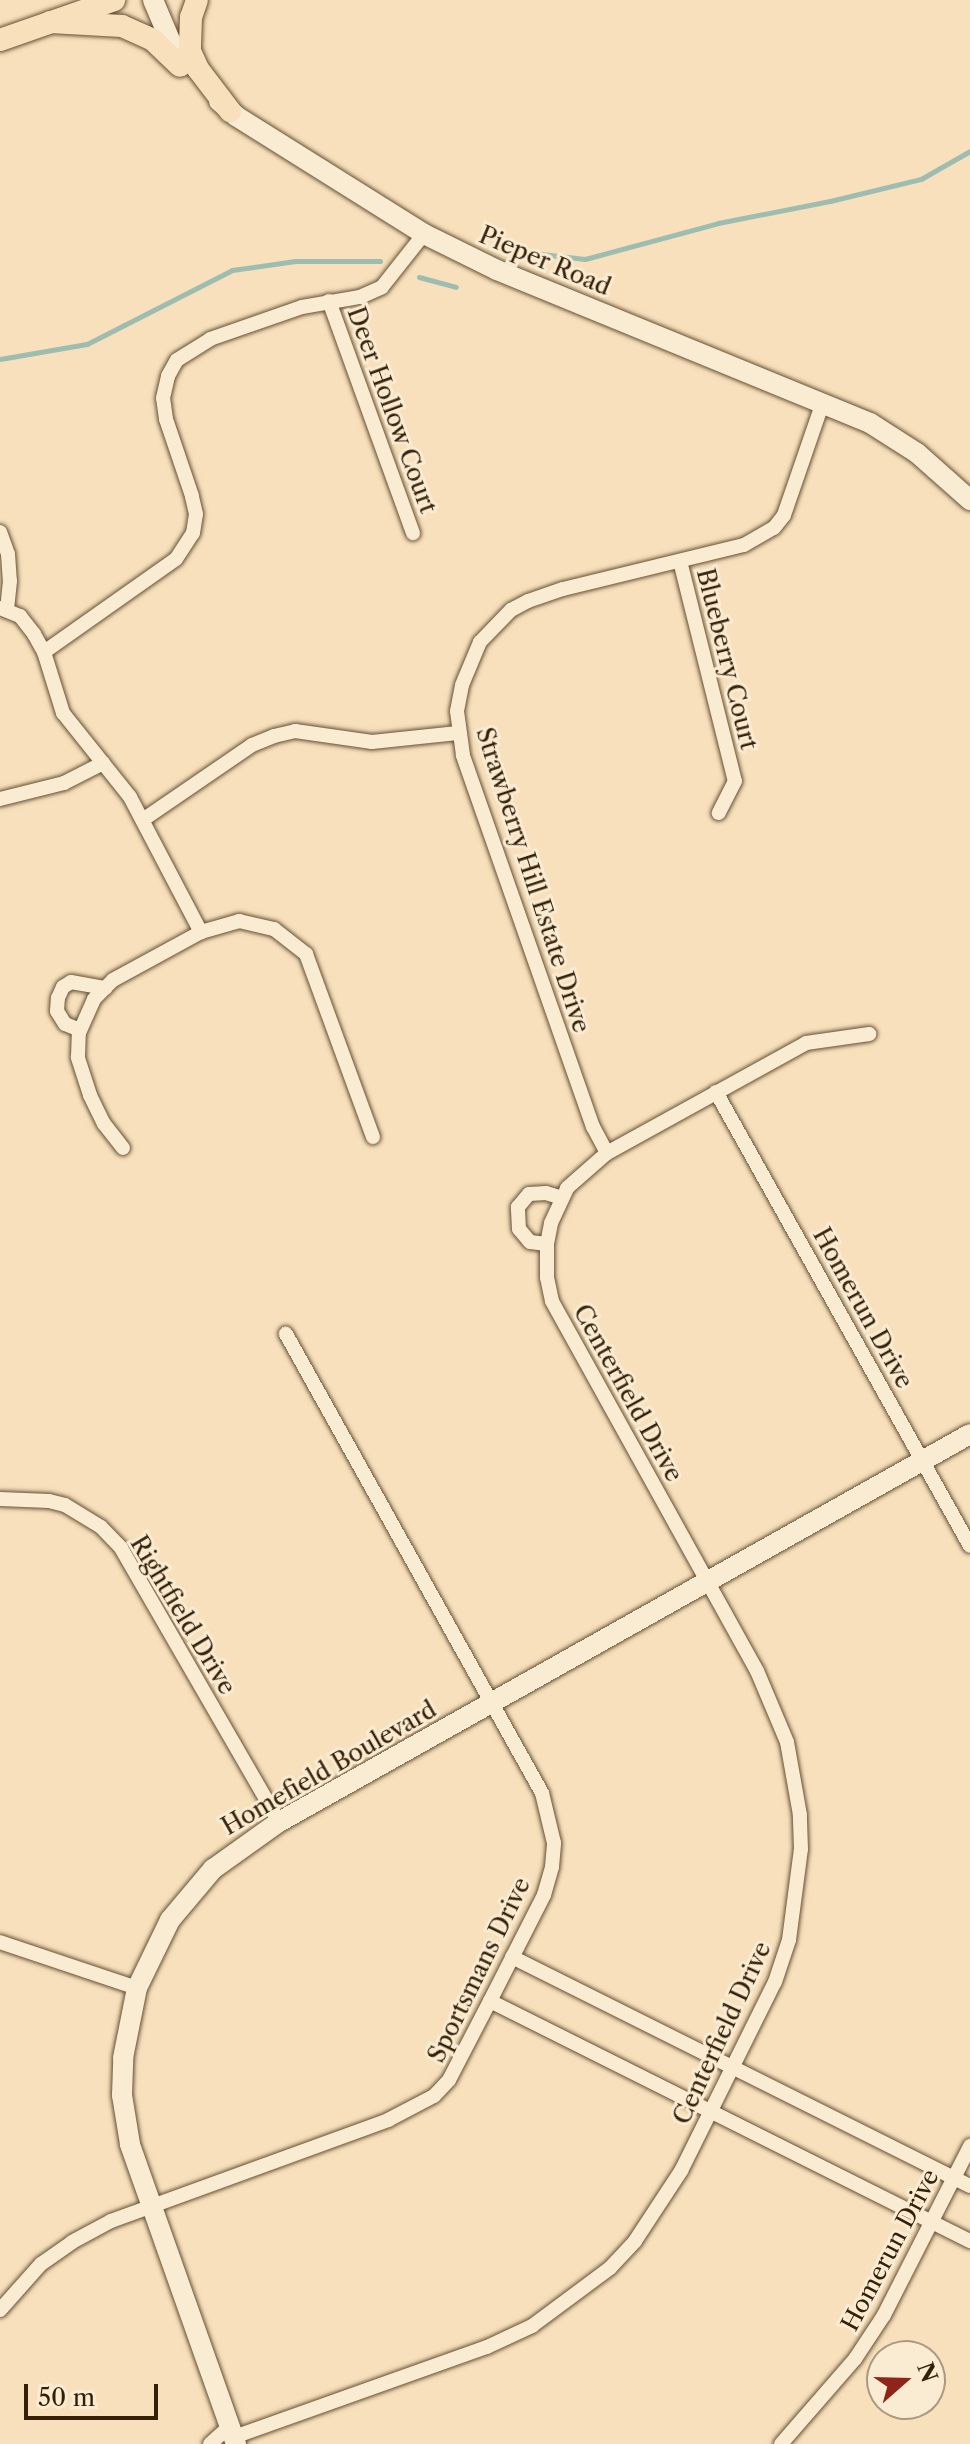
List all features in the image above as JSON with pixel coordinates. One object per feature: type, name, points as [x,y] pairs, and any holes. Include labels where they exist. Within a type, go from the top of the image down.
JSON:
[{"type":"main road","points":[[0,40],[83,7],[114,0]]},
{"type":"main road","points":[[197,0],[190,25],[190,51],[198,69],[230,111]]},
{"type":"main road","points":[[50,22],[122,26],[153,40],[180,66]]},
{"type":"street","name":"Pieper Road","points":[[153,0],[180,66],[230,111],[424,234],[497,270],[870,423],[917,453],[970,500]]},
{"type":"street","points":[[44,652],[176,559],[193,533],[196,514],[192,496],[166,419],[163,398],[168,376],[177,360],[210,339],[302,307],[360,297],[382,287],[424,234]]},
{"type":"street","name":"Deer Hollow Court","points":[[329,301],[413,533]]},
{"type":"street","name":"Strawberry Hill Estate Drive","points":[[607,1153],[593,1127],[472,782],[458,733],[457,711],[469,666],[480,642],[511,610],[563,589],[744,545],[774,528],[784,515],[823,402]]},
{"type":"street","points":[[0,532],[8,554],[10,581],[3,609],[20,616],[44,652],[63,713],[144,819],[201,932]]},
{"type":"street","name":"Blueberry Court","points":[[680,561],[735,781],[719,813]]},
{"type":"street","points":[[144,819],[252,745],[274,736],[295,731],[393,742],[458,733]]},
{"type":"street","points":[[0,799],[64,783],[103,763]]},
{"type":"street","points":[[123,1148],[104,1124],[90,1095],[78,1057],[80,1030],[99,993],[201,932],[239,921],[274,929],[306,954],[373,1137]]},
{"type":"street","points":[[80,1030],[65,1024],[57,1011],[63,987],[71,982],[99,993]]},
{"type":"street","name":"Centerfield Drive","points":[[233,2436],[487,2347],[532,2326],[566,2304],[610,2268],[635,2241],[681,2171],[775,1982],[789,1940],[798,1890],[800,1815],[787,1742],[772,1705],[709,1582],[552,1301],[547,1277],[547,1244],[562,1198],[584,1171],[607,1153],[806,1043],[869,1034]]},
{"type":"street","name":"Homerun Drive","points":[[716,1092],[970,1546]]},
{"type":"street","points":[[547,1244],[530,1242],[519,1229],[518,1207],[529,1194],[546,1193],[562,1198]]},
{"type":"street","name":"Sportsmans Drive","points":[[0,2310],[41,2264],[72,2242],[111,2221],[414,2110],[449,2080],[544,1895],[552,1867],[554,1843],[542,1793],[286,1334]]},
{"type":"street","name":"Homefield Boulevard","points":[[233,2436],[130,2144],[122,2095],[123,2058],[137,1988],[151,1952],[190,1892],[241,1846],[279,1822],[970,1434]]},
{"type":"street","name":"Rightfield Drive","points":[[0,1499],[49,1501],[65,1505],[101,1527],[121,1548],[279,1822]]},
{"type":"street","points":[[0,1942],[137,1988]]},
{"type":"street","points":[[512,1957],[970,2186]]},
{"type":"street","points":[[490,2001],[970,2241]]},
{"type":"street","name":"Homerun Drive","points":[[781,2444],[855,2359],[884,2315],[970,2146]]},
{"type":"street","points":[[210,2444],[233,2436]]},
{"type":"waterway","points":[[533,253],[585,259],[718,223],[921,179],[970,151]]},
{"type":"waterway","points":[[0,359],[87,344],[232,270],[295,261],[380,261]]},
{"type":"waterway","points":[[419,277],[456,287]]}]
